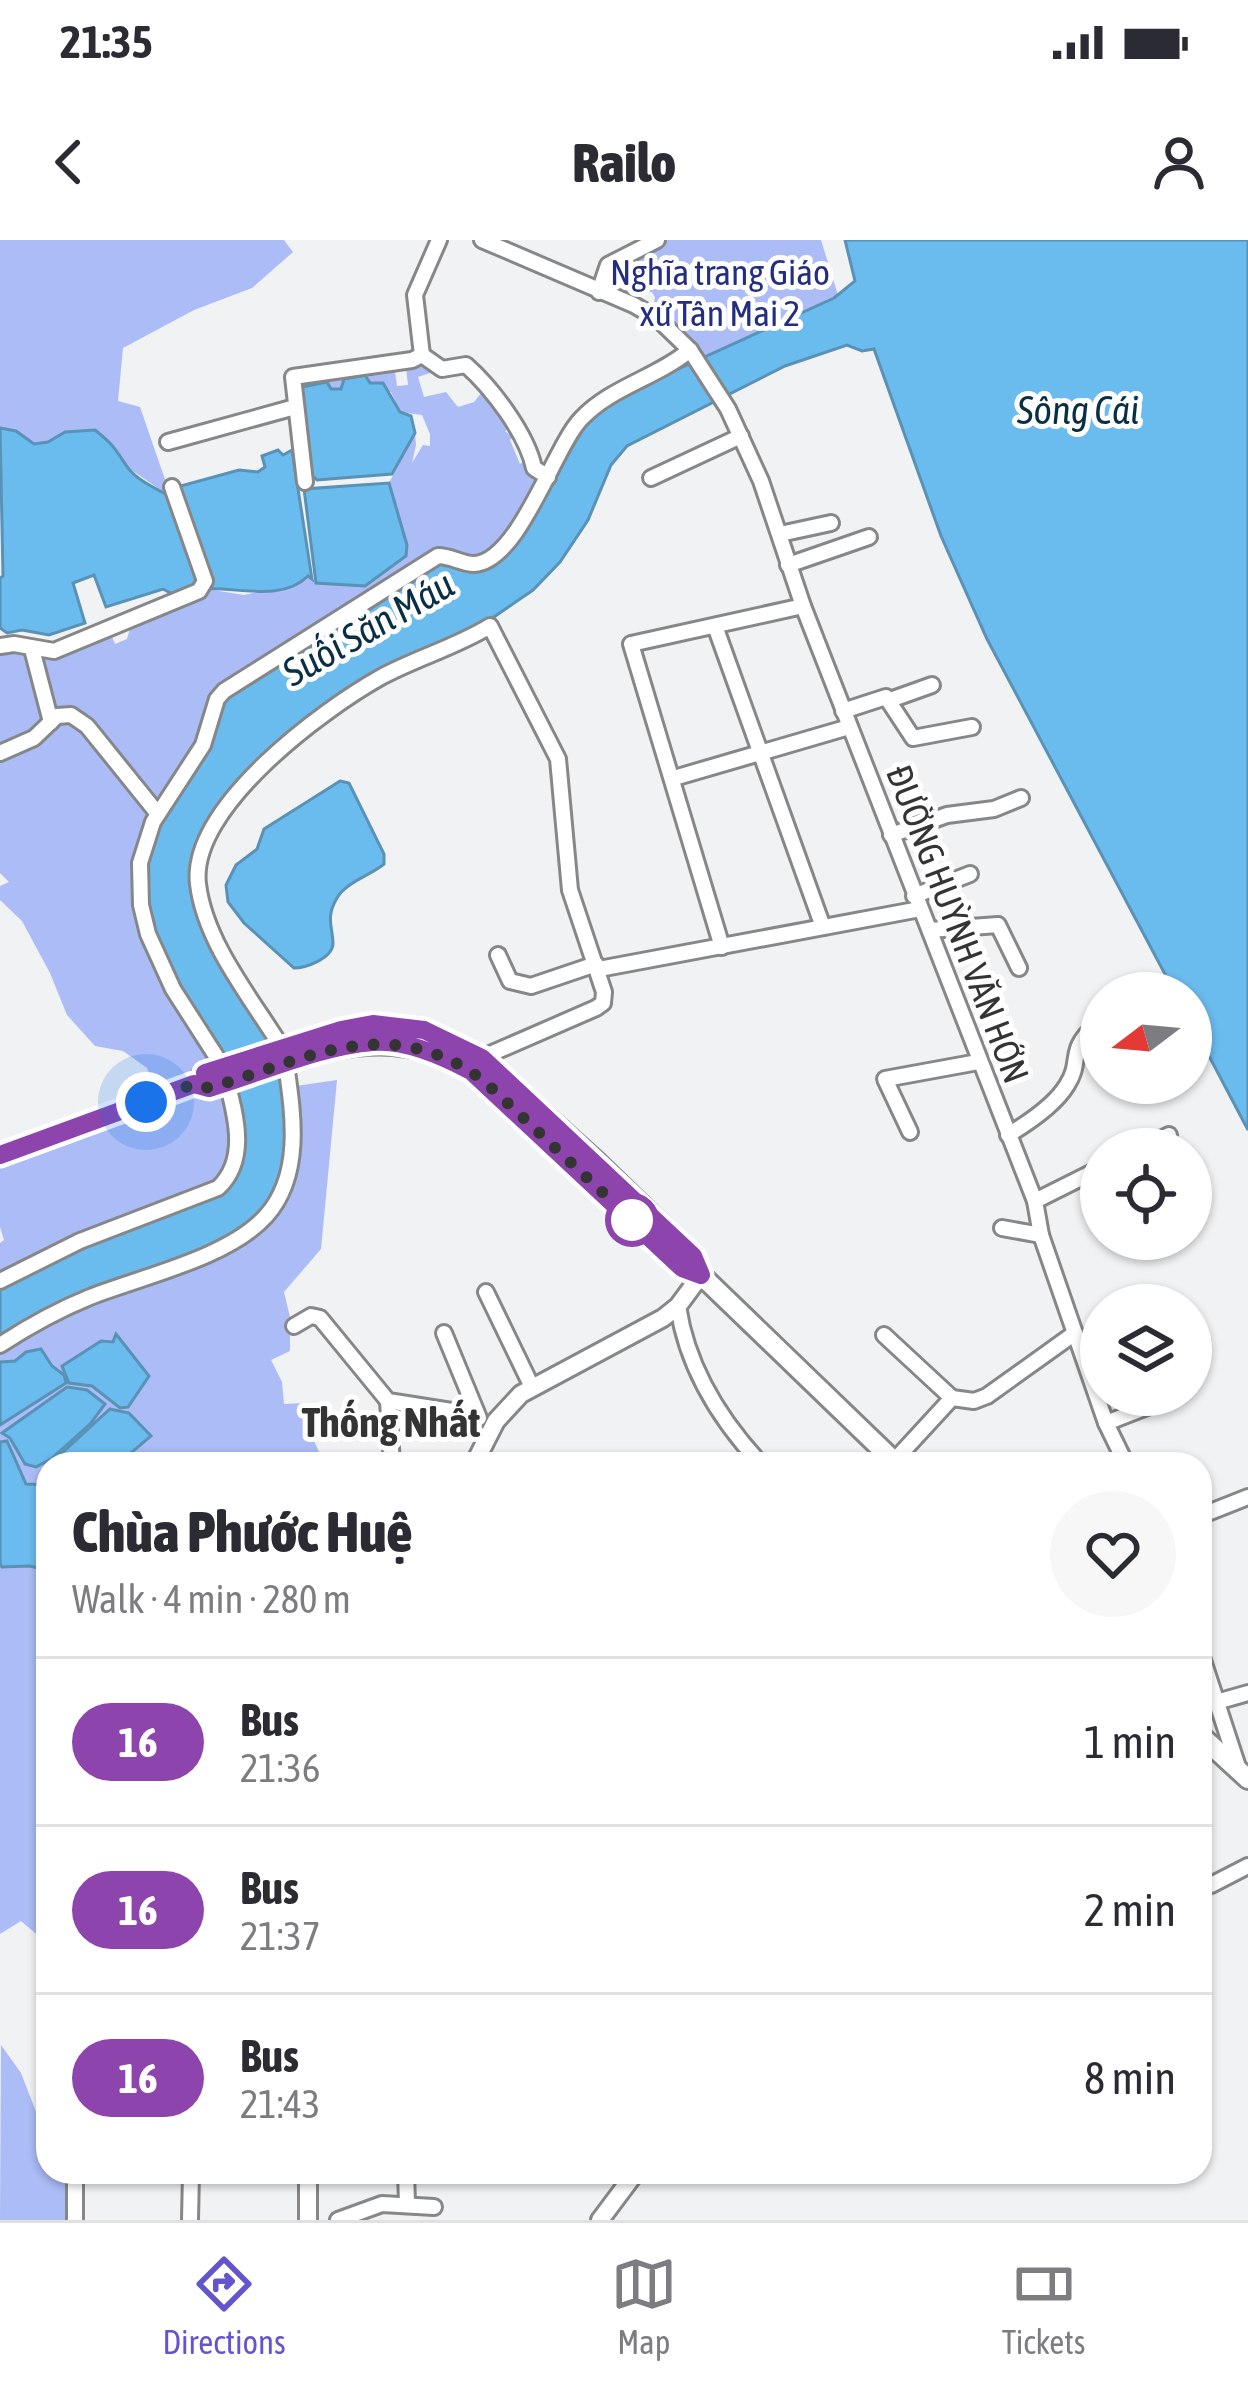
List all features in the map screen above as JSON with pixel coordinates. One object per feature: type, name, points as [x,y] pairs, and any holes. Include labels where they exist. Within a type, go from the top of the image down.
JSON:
[{"type":"main road","points":[[0,1155],[194,1084],[209,1088],[225,1075],[373,1024],[424,1030],[482,1058],[693,1256],[701,1275],[884,1452]]},
{"type":"main road","points":[[284,1056],[377,1041],[412,1047],[456,1063],[517,1110],[682,1268],[701,1275]]},
{"type":"main road","points":[[1212,1746],[1244,1774]]},
{"type":"street","points":[[440,240],[415,295],[422,355],[442,369],[466,365],[478,375],[525,439],[534,468],[548,477]]},
{"type":"street","points":[[0,1281],[63,1248],[218,1188],[231,1175],[237,1152],[236,1119],[225,1075],[172,989],[148,934],[141,905],[140,863],[158,814],[203,746],[224,691],[438,556],[478,564],[488,559],[513,533],[582,417],[614,393],[667,369],[690,350],[658,319],[634,304],[482,240]]},
{"type":"street","points":[[599,292],[608,265],[657,240]]},
{"type":"street","name":"ĐƯỜNG HUỲNH VĂN HỚN","points":[[690,350],[728,409],[780,534],[849,727],[1035,1201],[1041,1235],[1120,1452]]},
{"type":"street","points":[[305,482],[292,382],[297,375],[422,355]]},
{"type":"street","points":[[169,442],[295,407]]},
{"type":"street","points":[[651,478],[741,436]]},
{"type":"street","points":[[0,646],[14,644],[46,652],[65,648],[199,591],[205,581],[172,487]]},
{"type":"street","points":[[780,534],[831,523]]},
{"type":"street","points":[[788,565],[869,537]]},
{"type":"street","points":[[722,947],[631,644],[803,606]]},
{"type":"street","points":[[0,1345],[66,1307],[224,1246],[266,1216],[285,1180],[293,1141],[284,1056],[208,921],[197,880],[206,842],[242,789],[322,713],[384,676],[490,626],[558,759],[574,914],[598,966],[603,1003],[482,1058]]},
{"type":"street","points":[[715,626],[823,927]]},
{"type":"street","points":[[32,649],[51,722]]},
{"type":"street","points":[[843,711],[932,685]]},
{"type":"street","points":[[890,700],[913,738],[972,728]]},
{"type":"street","points":[[0,753],[34,738],[64,713],[79,719],[158,814]]},
{"type":"street","points":[[674,778],[849,727]]},
{"type":"street","points":[[891,835],[947,815],[994,808],[1021,798]]},
{"type":"street","points":[[498,955],[510,981],[526,986],[598,966],[823,927],[917,902],[970,874]]},
{"type":"street","points":[[930,930],[998,925],[1019,968]]},
{"type":"street","points":[[1008,1135],[1033,1121],[1067,1087],[1080,1039]]},
{"type":"street","points":[[910,1132],[885,1079],[978,1061]]},
{"type":"street","points":[[1035,1201],[1080,1178]]},
{"type":"street","points":[[1002,1228],[1041,1235]]},
{"type":"street","points":[[480,1452],[511,1402],[663,1318],[701,1275]]},
{"type":"street","points":[[486,1292],[532,1387]]},
{"type":"street","points":[[678,1306],[685,1337],[711,1400],[750,1452]]},
{"type":"street","points":[[294,1326],[311,1316],[320,1318],[388,1401],[391,1452]]},
{"type":"street","points":[[443,1333],[477,1415],[491,1431]]},
{"type":"street","points":[[884,1335],[952,1398],[974,1401],[1078,1340]]},
{"type":"street","points":[[905,1452],[952,1398]]},
{"type":"street","points":[[388,1401],[477,1415]]},
{"type":"street","points":[[1106,1423],[1124,1416]]},
{"type":"street","points":[[1212,1511],[1248,1497]]},
{"type":"street","points":[[1212,1681],[1244,1774]]},
{"type":"street","points":[[1220,1701],[1248,1694]]},
{"type":"street","points":[[1212,1884],[1248,1866]]},
{"type":"street","points":[[75,2184],[75,2220]]},
{"type":"street","points":[[190,2184],[190,2220]]},
{"type":"street","points":[[308,2184],[308,2220]]},
{"type":"street","points":[[406,2184],[407,2204]]},
{"type":"street","points":[[600,2220],[626,2184]]},
{"type":"street","points":[[338,2220],[370,2206],[434,2207]]},
{"type":"green space","points":[[0,240],[284,240],[293,252],[252,288],[194,310],[123,348],[118,401],[140,407],[171,497],[65,432],[34,444],[16,431],[0,428]]},
{"type":"green space","name":"Nghĩa trang Giáo xứ Tân Mai 2","points":[[664,240],[821,240],[838,295],[704,357],[680,327],[653,306],[652,292],[619,292],[606,286],[610,267]]},
{"type":"green space","points":[[423,360],[436,371],[418,377],[424,397],[446,392],[458,407],[474,402],[482,392],[511,427],[505,431],[513,437],[510,440],[520,464],[528,457],[544,479],[534,498],[529,496],[522,505],[526,507],[505,538],[484,557],[467,559],[436,552],[220,688],[203,733],[152,815],[216,1061],[158,1094],[147,1068],[123,1051],[95,1046],[67,1015],[22,921],[0,900],[0,886],[9,882],[0,873],[0,757],[52,729],[39,656],[54,656],[111,634],[115,644],[127,639],[131,625],[206,589],[244,595],[301,583],[308,575],[317,583],[365,586],[406,556],[389,483],[415,433],[412,463],[423,445],[430,446],[422,415],[400,412],[391,392],[331,389],[326,382],[302,387],[303,396],[298,395],[296,383],[395,371],[397,386],[408,385],[406,368]]},
{"type":"green space","points":[[0,650],[28,653],[46,721],[31,735],[0,747]]},
{"type":"green space","points":[[337,1080],[321,1249],[284,1292],[290,1351],[271,1360],[282,1382],[284,1404],[305,1403],[319,1452],[36,1452],[36,1934],[21,1921],[0,1934],[0,1350],[54,1319],[212,1258],[296,1086]]},
{"type":"green space","points":[[224,1090],[230,1150],[215,1184],[0,1275],[0,1243],[4,1240],[0,1163],[191,1091]]},
{"type":"green space","points":[[1,2045],[21,2073],[36,2112],[36,2184],[72,2184],[72,2220],[0,2220]]},
{"type":"water","name":"Sông Cái","points":[[845,240],[1248,240],[1248,1130],[1212,1062],[1212,972],[1164,972],[987,639],[941,536],[874,349],[862,351],[847,345],[785,366],[627,446],[611,465],[588,520],[560,562],[533,590],[478,628],[358,685],[318,710],[282,742],[214,818],[198,907],[276,1045],[288,1116],[285,1164],[263,1212],[222,1242],[138,1273],[0,1339],[0,1286],[64,1253],[229,1185],[239,1170],[242,1152],[230,1076],[220,1049],[187,1005],[153,934],[146,904],[145,864],[162,816],[227,694],[439,561],[491,562],[573,433],[617,397],[834,298],[855,281]]},
{"type":"water","points":[[365,375],[370,383],[383,383],[400,412],[411,416],[415,433],[392,474],[317,480],[310,474],[302,387],[327,382],[331,389],[341,389],[344,379]]},
{"type":"water","points":[[0,428],[16,431],[34,444],[65,432],[95,430],[132,473],[171,497],[200,581],[176,596],[163,589],[106,607],[94,575],[73,583],[85,623],[49,635],[22,630],[7,633],[0,628]]},
{"type":"water","points":[[278,450],[283,455],[292,450],[312,579],[308,576],[273,591],[206,589],[177,487],[239,470],[258,472],[265,467],[262,456]]},
{"type":"water","points":[[389,483],[406,556],[365,586],[316,583],[304,489]]},
{"type":"water","points":[[340,781],[349,783],[384,854],[384,864],[346,887],[337,898],[331,911],[333,944],[328,954],[294,968],[244,923],[228,902],[226,885],[236,865],[257,849],[264,829]]},
{"type":"water","points":[[116,1334],[149,1376],[128,1407],[120,1408],[92,1386],[69,1383],[62,1366],[101,1341],[113,1342]]},
{"type":"water","points":[[41,1349],[66,1383],[0,1425],[0,1362]]},
{"type":"water","points":[[67,1387],[87,1390],[105,1404],[59,1452],[36,1452],[36,1467],[25,1464],[2,1433]]},
{"type":"water","points":[[110,1409],[129,1413],[151,1436],[132,1452],[63,1452]]},
{"type":"water","points":[[7,1441],[26,1484],[36,1484],[36,1567],[0,1564],[0,1442]]},
{"type":"bus line","name":"16","points":[[0,1155],[194,1084],[209,1088],[377,1041],[428,1052],[471,1071],[682,1268],[701,1275],[693,1256],[482,1058],[424,1030],[373,1024],[341,1030],[205,1073]]},
{"type":"district","name":"Thống Nhất","points":[[391,1422]]},
{"type":"route","points":[[146,1102],[194,1084],[209,1088],[349,1046],[377,1041],[412,1047],[456,1063],[484,1081],[632,1220]]},
{"type":"water label","name":"Suối Săn Máu","points":[[368,628]]}]
